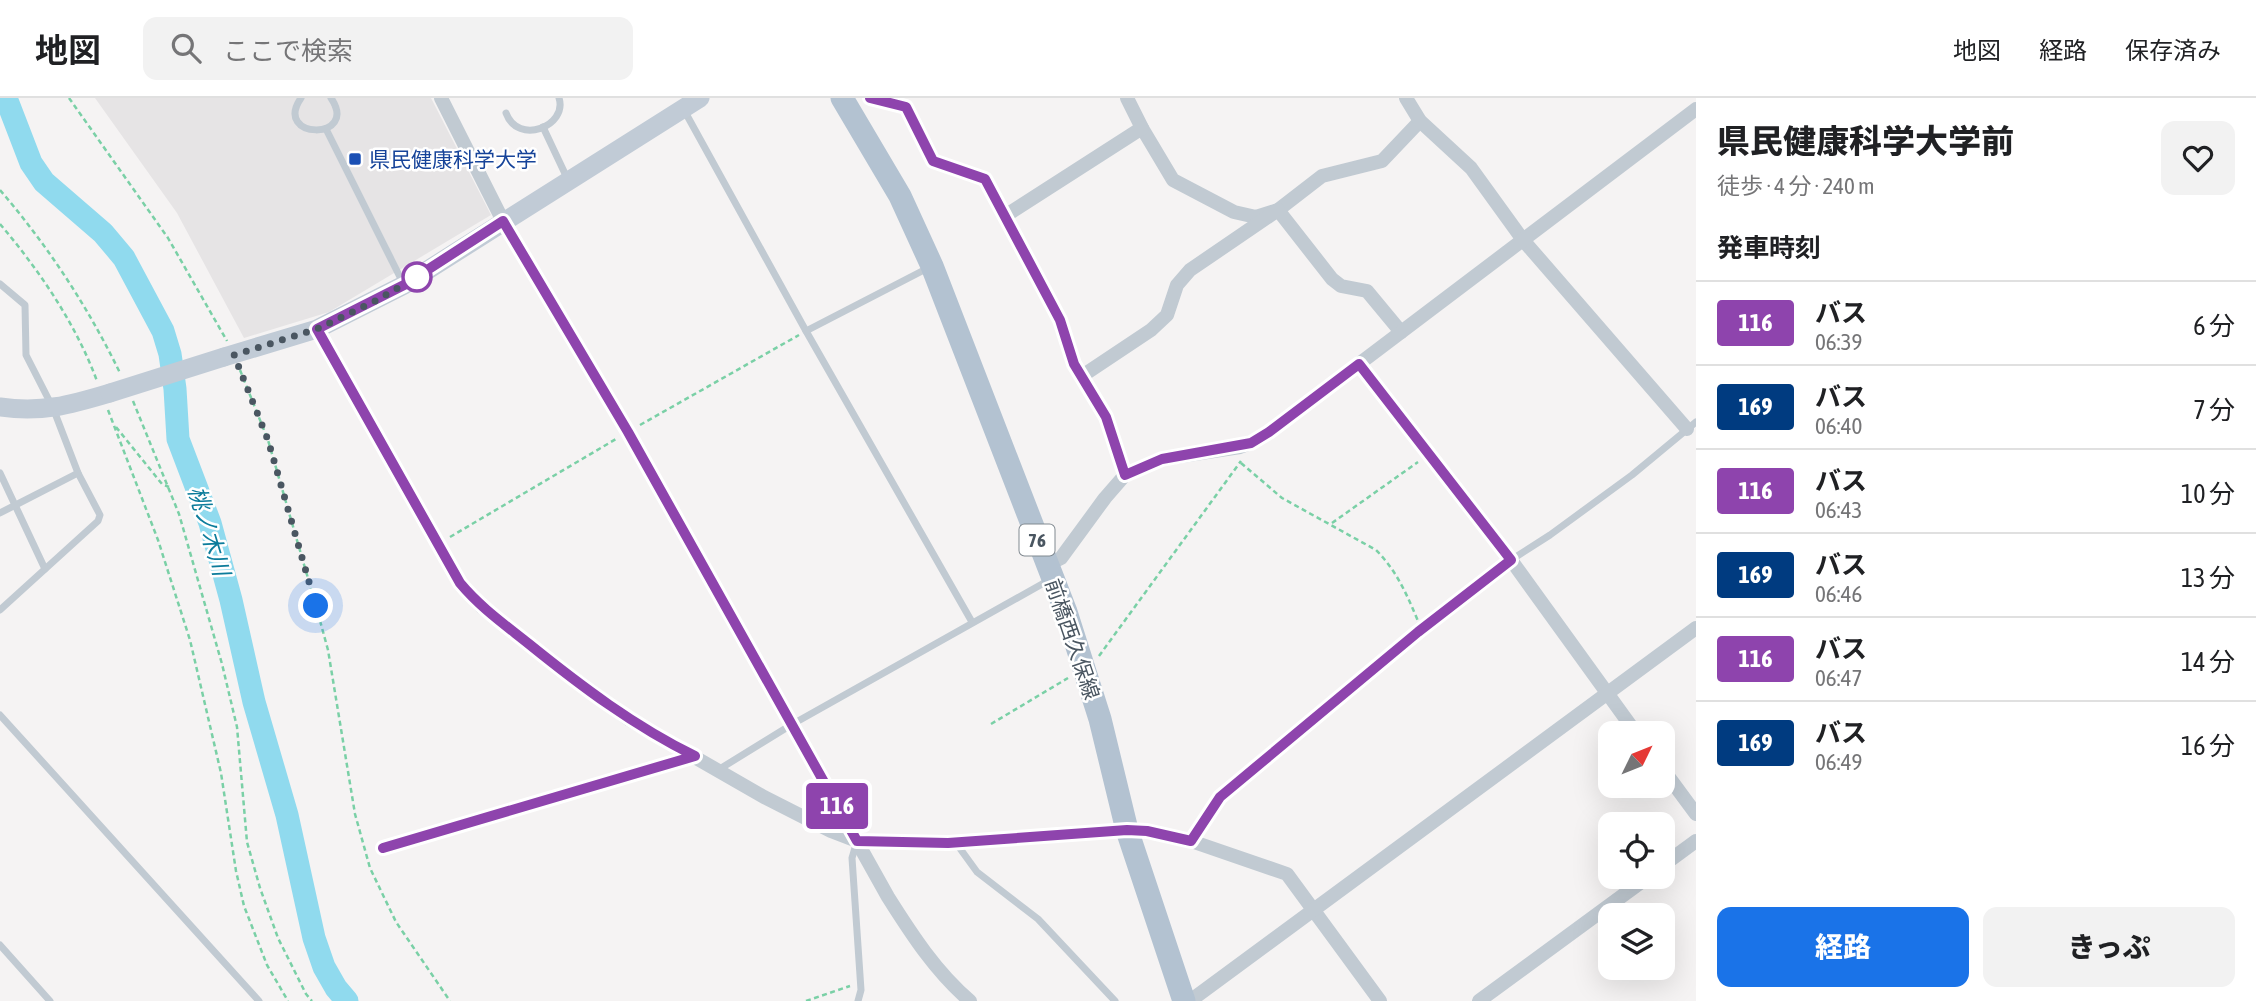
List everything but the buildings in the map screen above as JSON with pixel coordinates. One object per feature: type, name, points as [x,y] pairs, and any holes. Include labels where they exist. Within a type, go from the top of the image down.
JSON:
[{"type":"main road","name":"前橋西久保線","points":[[842,98],[900,196],[932,266],[1049,572],[1085,668],[1127,830],[1184,1001]]},
{"type":"street","points":[[441,98],[503,221],[628,432],[857,841],[917,943],[970,1001]]},
{"type":"street","points":[[870,98],[906,107],[933,161],[985,179],[1060,320],[1074,364],[1106,417],[1125,475]]},
{"type":"street","points":[[1127,98],[1173,180],[1234,212],[1256,217],[1278,210]]},
{"type":"street","points":[[1406,98],[1420,121],[1471,169],[1523,240],[1691,425]]},
{"type":"street","points":[[0,407],[53,408],[317,329],[404,285],[691,103]]},
{"type":"street","points":[[1049,572],[1125,475],[1162,459],[1251,443],[1269,432],[1696,109]]},
{"type":"street","points":[[1082,376],[1151,330],[1167,315],[1177,285],[1190,270],[1278,210],[1322,176],[1382,162],[1420,121]]},
{"type":"street","points":[[1005,216],[1142,128]]},
{"type":"street","points":[[1278,210],[1332,279],[1341,286],[1367,291],[1401,332]]},
{"type":"street","points":[[317,329],[460,583],[482,607],[630,720],[786,808],[857,841],[956,842],[1127,830],[1147,831],[1191,841],[1287,874],[1380,1001]]},
{"type":"street","points":[[1359,364],[1511,560],[1627,721]]},
{"type":"street","points":[[1190,1001],[1696,628]]},
{"type":"street","points":[[1675,786],[1696,814]]},
{"type":"street","points":[[1675,856],[1696,841]]},
{"type":"street","points":[[1479,1001],[1631,889]]},
{"type":"lane","points":[[302,98],[296,114],[302,125],[313,131],[326,129],[335,120],[336,113],[331,98]]},
{"type":"lane","points":[[506,113],[511,124],[520,130],[543,127],[559,112],[559,98]]},
{"type":"lane","points":[[691,103],[806,331],[972,622]]},
{"type":"lane","points":[[543,127],[568,181]]},
{"type":"lane","points":[[326,129],[404,285]]},
{"type":"lane","points":[[806,331],[932,266]]},
{"type":"lane","points":[[0,284],[25,305],[26,355],[53,408],[78,473],[100,518],[0,610]]},
{"type":"lane","points":[[1191,841],[1220,797],[1421,629],[1511,560],[1550,536],[1632,475],[1691,425]]},
{"type":"lane","points":[[0,473],[45,569]]},
{"type":"lane","points":[[0,513],[78,473]]},
{"type":"lane","points":[[718,770],[791,725],[972,622],[1049,572]]},
{"type":"lane","points":[[0,715],[259,1001]]},
{"type":"lane","points":[[383,848],[695,756]]},
{"type":"lane","points":[[857,841],[852,858],[860,982],[858,1001]]},
{"type":"lane","points":[[956,842],[977,872],[1038,919],[1115,1001]]},
{"type":"lane","points":[[0,945],[50,1001]]},
{"type":"path","points":[[69,98],[168,239],[229,356],[268,440],[328,650],[355,814],[370,868],[396,922],[450,1001]]},
{"type":"path","points":[[0,190],[23,216],[77,293],[109,391],[117,438],[158,540],[190,640],[221,773],[244,906],[267,965],[288,1001]]},
{"type":"path","points":[[0,224],[47,285],[109,391]]},
{"type":"path","points":[[438,544],[806,331]]},
{"type":"path","points":[[132,399],[179,514],[228,689],[236,727],[247,842],[260,888],[278,937],[312,1001]]},
{"type":"path","points":[[115,426],[162,484],[169,487]]},
{"type":"path","points":[[1331,524],[1429,454]]},
{"type":"path","points":[[991,724],[1096,660],[1241,463],[1282,498],[1376,550],[1388,562],[1403,585],[1421,629]]},
{"type":"path","points":[[806,1001],[860,982]]},
{"type":"shaded area","points":[[95,98],[431,98],[491,215],[329,312],[244,338],[177,213]]},
{"type":"waterway","name":"桃ノ木川","points":[[6,98],[31,163],[44,182],[103,233],[124,258],[163,331],[170,354],[175,389],[178,439],[210,523],[231,600],[254,702],[287,815],[314,938],[324,967],[347,1001]]},
{"type":"bus line","name":"116","points":[[383,848],[695,756],[630,720],[482,607],[460,583],[317,329],[404,285],[503,221],[628,432],[857,841],[948,843],[1127,830],[1147,831],[1191,841],[1220,797],[1418,632],[1511,560],[1359,364],[1251,443],[1162,459],[1125,475],[1106,417],[1074,364],[1060,320],[985,179],[933,161],[906,107],[870,98]]},
{"type":"place","name":"県民健康科学大学","points":[[355,159]]},
{"type":"route","points":[[316,606],[268,440],[234,355],[317,329],[377,300],[424,273],[417,277]]}]
